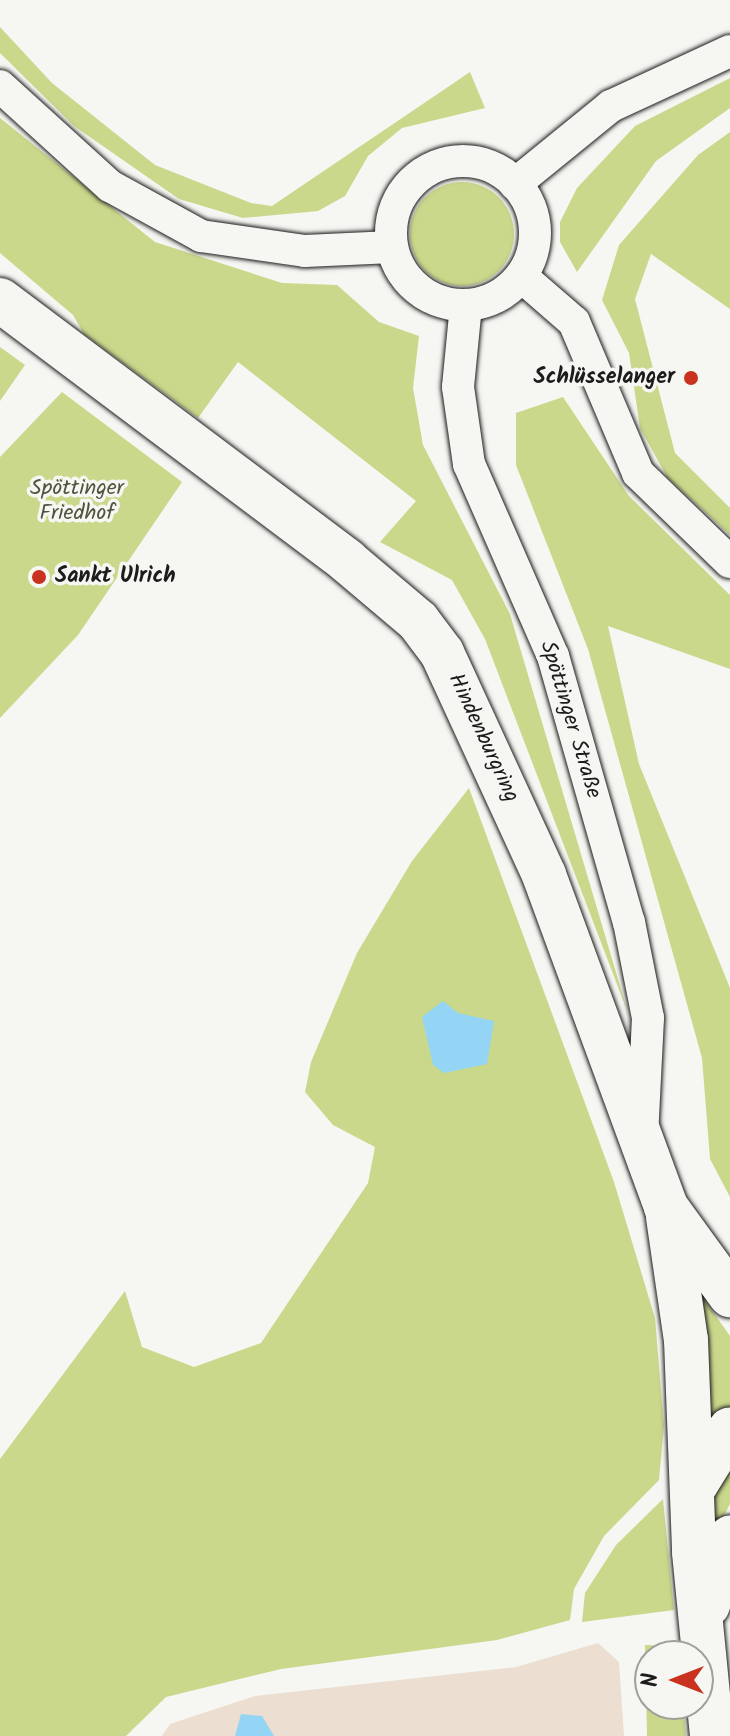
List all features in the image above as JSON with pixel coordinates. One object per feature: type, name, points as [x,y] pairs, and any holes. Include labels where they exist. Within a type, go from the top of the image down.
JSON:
[{"type":"main road","name":"Hindenburgring","points":[[0,300],[358,570],[442,653],[544,875],[641,1146],[666,1207],[730,1295]]},
{"type":"main road","points":[[666,1207],[686,1340],[692,1491],[703,1640]]},
{"type":"main road","points":[[692,1491],[730,1429]]},
{"type":"main road","points":[[705,1640],[713,1577],[730,1538]]},
{"type":"street","points":[[515,184],[611,106],[730,51]]},
{"type":"street","points":[[0,86],[110,186],[201,236],[305,251],[392,247]]},
{"type":"street","points":[[484,164],[515,184],[535,229],[521,276],[497,297],[466,305],[418,290],[392,247],[403,193],[430,169],[484,164]]},
{"type":"street","points":[[521,276],[574,322],[638,473],[730,562]]},
{"type":"street","name":"Spöttinger Straße","points":[[466,305],[458,387],[469,464],[553,656],[629,922],[648,1018],[641,1146]]},
{"type":"shaded area","points":[[598,1643],[619,1662],[624,1736],[162,1736],[170,1724],[255,1696],[516,1667]]},
{"type":"green space","points":[[0,27],[52,83],[155,165],[251,203],[272,206],[470,72],[485,108],[402,128],[368,156],[345,196],[318,211],[243,218],[179,199],[74,126],[0,53]]},
{"type":"green space","points":[[730,78],[730,108],[656,161],[577,272],[560,242],[560,222],[577,188],[635,126]]},
{"type":"green space","points":[[0,118],[155,242],[282,283],[337,285],[379,322],[419,336],[413,388],[423,445],[510,614],[628,1013],[485,639],[452,580],[380,542],[416,501],[238,362],[198,418],[84,334],[73,315],[0,253]]},
{"type":"green space","name":"Schlüsselanger","points":[[730,132],[730,309],[651,254],[635,299],[675,453],[730,508],[730,535],[667,477],[640,428],[629,353],[602,300],[619,245],[698,155]]},
{"type":"green space","points":[[462,182],[482,186],[499,197],[510,214],[514,234],[510,254],[499,271],[482,282],[462,286],[442,282],[425,271],[414,254],[410,234],[414,214],[425,197],[442,186]]},
{"type":"green space","points":[[0,347],[25,365],[0,401]]},
{"type":"green space","name":"Spöttinger Friedhof","points":[[62,392],[182,482],[78,635],[0,718],[0,457]]},
{"type":"green space","points":[[563,397],[629,496],[730,595],[730,669],[608,626],[639,764],[730,988],[730,1197],[710,1159],[702,1058],[588,649],[516,465],[516,413]]},
{"type":"green space","points":[[469,788],[614,1182],[655,1318],[664,1426],[659,1480],[604,1536],[574,1589],[570,1620],[497,1640],[281,1669],[166,1697],[126,1736],[0,1736],[0,1459],[125,1291],[142,1347],[194,1367],[261,1343],[368,1183],[375,1147],[333,1125],[305,1092],[311,1062],[357,953],[412,861]]},
{"type":"green space","points":[[699,1292],[730,1336],[730,1412],[710,1437]]},
{"type":"green space","points":[[730,1465],[730,1504],[706,1549],[714,1496]]},
{"type":"green space","points":[[663,1499],[674,1610],[582,1622],[585,1593],[616,1545]]},
{"type":"green space","points":[[647,1720],[684,1720],[686,1736],[647,1736]]},
{"type":"water","points":[[443,1001],[458,1013],[494,1021],[487,1064],[444,1073],[433,1065],[422,1017]]},
{"type":"water","points":[[241,1714],[262,1716],[274,1736],[235,1736]]},
{"type":"place","name":"Schlüsselanger","points":[[691,378]]},
{"type":"place","name":"Sankt Ulrich","points":[[39,577]]}]
